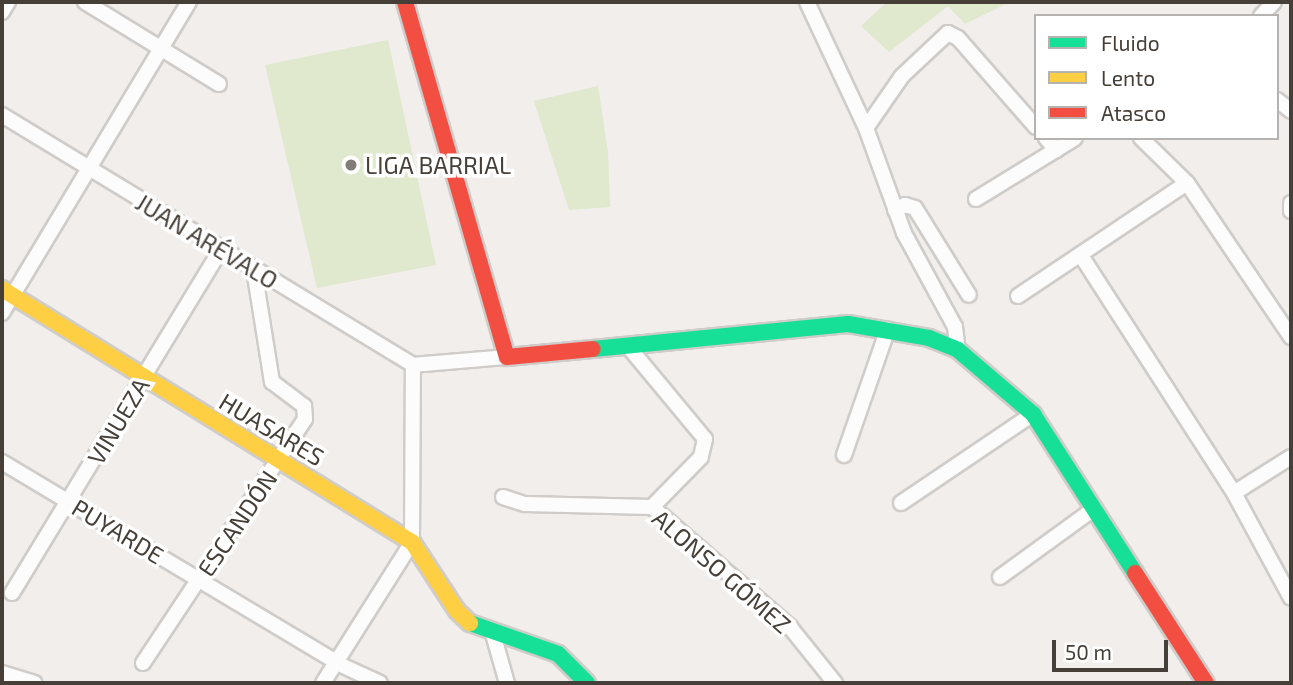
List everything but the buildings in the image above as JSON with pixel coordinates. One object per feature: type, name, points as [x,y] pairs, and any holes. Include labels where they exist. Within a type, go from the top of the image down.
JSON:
[{"type":"street","points":[[2,12],[8,2]]},
{"type":"street","points":[[85,2],[219,84]]},
{"type":"street","points":[[2,313],[7,292],[88,168],[189,2]]},
{"type":"street","points":[[405,2],[507,357]]},
{"type":"street","points":[[810,4],[866,128],[895,210],[955,327],[958,350]]},
{"type":"street","points":[[866,128],[902,76],[948,33],[958,38],[1034,125]]},
{"type":"street","name":"JUAN ARÉVALO","points":[[2,116],[413,365]]},
{"type":"street","points":[[1048,140],[1056,150]]},
{"type":"street","points":[[976,200],[1072,140]]},
{"type":"street","points":[[1144,140],[1187,183],[1291,337]]},
{"type":"street","points":[[1018,296],[1082,257],[1187,183]]},
{"type":"street","points":[[1291,203],[1291,211]]},
{"type":"street","points":[[895,210],[905,205],[915,208],[969,295]]},
{"type":"street","name":"VINUEZA","points":[[12,593],[221,249]]},
{"type":"street","points":[[1082,257],[1234,493],[1291,597]]},
{"type":"street","name":"ESCANDÓN","points":[[144,663],[280,460],[307,412],[272,382],[254,270]]},
{"type":"street","name":"HUASARES","points":[[7,292],[412,542],[457,611],[494,634],[558,654],[587,683]]},
{"type":"street","points":[[323,683],[339,664],[412,542],[413,365],[794,326],[848,324],[888,330],[958,350],[1034,414],[1206,683]]},
{"type":"street","points":[[844,455],[888,330]]},
{"type":"street","points":[[626,345],[705,439],[706,448],[652,507]]},
{"type":"street","points":[[901,503],[1034,414]]},
{"type":"street","points":[[1234,493],[1291,457]]},
{"type":"street","name":"PUYARDE","points":[[2,462],[339,664],[380,683]]},
{"type":"street","name":"ALONSO GÓMEZ","points":[[503,497],[525,504],[652,507],[790,627],[835,683]]},
{"type":"street","points":[[1000,577],[1095,508]]},
{"type":"street","points":[[494,634],[506,683]]},
{"type":"street","points":[[2,673],[34,683]]},
{"type":"green space","points":[[887,2],[1006,4],[965,24],[948,6],[889,52],[861,26]]},
{"type":"green space","name":"LIGA BARRIAL","points":[[388,40],[436,265],[317,288],[265,65]]},
{"type":"green space","points":[[598,86],[608,152],[610,207],[569,210],[534,101]]},
{"type":"traffic: fast","points":[[593,349],[848,324],[929,338],[958,350],[1033,414],[1135,573]]},
{"type":"traffic: fast","points":[[470,623],[558,654],[587,683]]},
{"type":"traffic: slow","points":[[2,289],[412,542],[457,611],[470,623]]},
{"type":"traffic: jam","points":[[405,2],[507,357],[593,349]]},
{"type":"traffic: jam","points":[[1135,573],[1206,683]]},
{"type":"place","name":"LIGA BARRIAL","points":[[351,165]]}]
